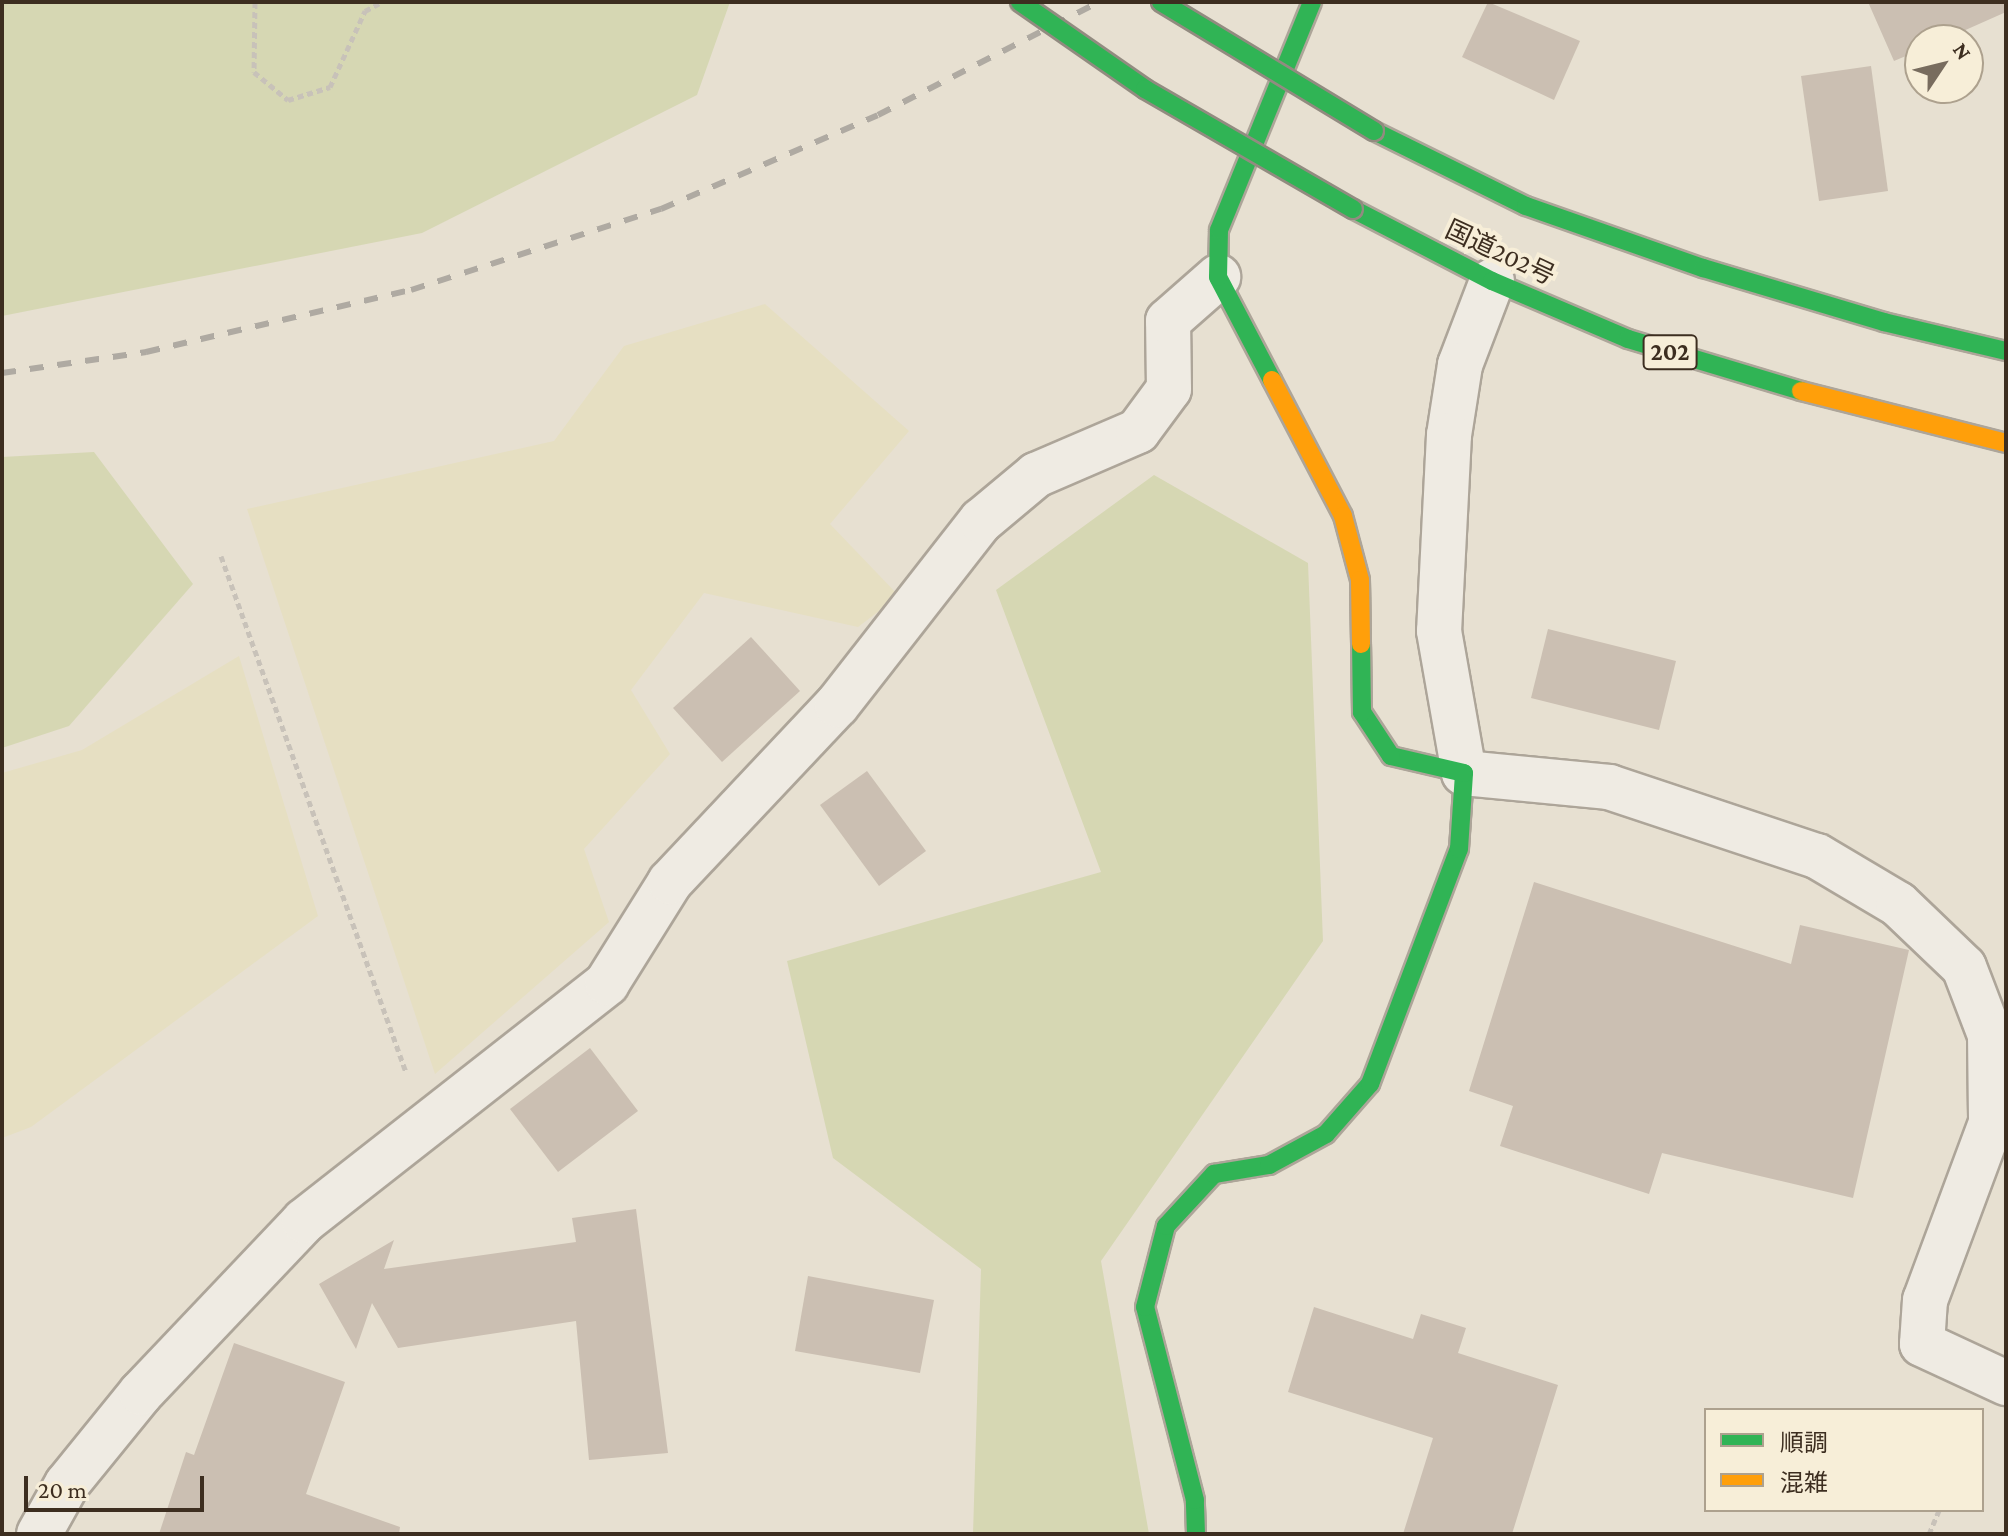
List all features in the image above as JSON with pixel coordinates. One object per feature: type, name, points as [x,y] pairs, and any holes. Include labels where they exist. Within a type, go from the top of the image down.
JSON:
[{"type":"main road","name":"国道202号","points":[[1020,2],[1145,89],[1353,209],[1492,281],[1628,339],[1859,409],[2006,443]]},
{"type":"main road","name":"国道202号","points":[[1161,2],[1374,131],[1526,206],[1673,258],[1884,322],[2006,351]]},
{"type":"main road","points":[[1196,1534],[1195,1500],[1145,1307],[1166,1226],[1214,1174],[1269,1165],[1326,1134],[1370,1084],[1459,849],[1464,773],[1391,756],[1362,712],[1360,580],[1343,516],[1218,277],[1219,230],[1312,2]]},
{"type":"street","points":[[39,1534],[67,1484],[141,1393],[304,1221],[607,983],[670,882],[837,705],[981,521],[1036,475],[1138,431],[1169,389],[1168,321],[1218,277]]},
{"type":"street","points":[[1492,281],[1460,365],[1449,435],[1439,631],[1464,773],[1609,787],[1817,856],[1898,904],[1964,967],[1990,1035],[1991,1123],[1925,1300],[1922,1344],[2000,1367]]},
{"type":"path","points":[[255,2],[254,72],[288,100],[330,87],[365,11],[382,2]]},
{"type":"path","points":[[221,556],[425,1126]]},
{"type":"path","points":[[1929,1534],[1938,1512]]},
{"type":"shaded area","points":[[765,304],[909,431],[830,524],[899,596],[858,627],[704,593],[631,690],[670,754],[584,849],[609,922],[435,1074],[247,509],[554,441],[624,346]]},
{"type":"shaded area","points":[[239,656],[318,916],[31,1127],[2,1138],[2,773],[82,750]]},
{"type":"green space","points":[[2,2],[730,2],[697,95],[422,233],[2,316]]},
{"type":"green space","points":[[94,452],[193,584],[69,726],[2,748],[2,457]]},
{"type":"green space","points":[[1154,475],[1308,563],[1323,941],[1101,1261],[1149,1534],[973,1534],[981,1269],[833,1158],[787,961],[1101,872],[996,590]]},
{"type":"building","points":[[1488,2],[1580,41],[1554,100],[1462,57]]},
{"type":"building","points":[[1868,2],[2006,2],[2006,12],[1979,24],[1904,24],[1904,57],[1894,61]]},
{"type":"building","points":[[1871,66],[1888,191],[1819,201],[1801,76]]},
{"type":"building","points":[[1548,629],[1676,661],[1659,730],[1531,698]]},
{"type":"building","points":[[751,637],[800,691],[722,762],[673,708]]},
{"type":"building","points":[[867,771],[926,851],[879,886],[820,805]]},
{"type":"building","points":[[1534,882],[1791,964],[1800,925],[1909,950],[1853,1198],[1662,1153],[1649,1194],[1500,1146],[1513,1106],[1469,1091]]},
{"type":"building","points":[[590,1048],[638,1111],[558,1172],[510,1109]]},
{"type":"building","points":[[636,1209],[668,1453],[589,1460],[576,1321],[398,1348],[372,1303],[356,1349],[319,1284],[394,1240],[384,1269],[576,1242],[572,1218]]},
{"type":"building","points":[[808,1276],[934,1300],[920,1373],[795,1351]]},
{"type":"building","points":[[1314,1307],[1413,1339],[1421,1314],[1466,1328],[1458,1353],[1558,1385],[1512,1534],[1403,1534],[1433,1438],[1288,1392]]},
{"type":"building","points":[[234,1343],[345,1382],[306,1494],[400,1527],[399,1534],[159,1534],[186,1452],[194,1455]]},
{"type":"railway","points":[[2,373],[146,352],[411,290],[661,209],[878,115],[1099,2]]},
{"type":"traffic: fast","points":[[1020,2],[1145,89],[1353,209]]},
{"type":"traffic: fast","points":[[1161,2],[1374,131]]},
{"type":"traffic: fast","points":[[1272,380],[1218,277],[1219,230],[1312,2]]},
{"type":"traffic: fast","points":[[1374,131],[1526,206],[1703,268],[1884,322],[2006,351]]},
{"type":"traffic: fast","points":[[1353,209],[1492,281],[1628,339],[1801,391]]},
{"type":"traffic: fast","points":[[1196,1534],[1195,1500],[1145,1307],[1166,1226],[1214,1174],[1269,1165],[1326,1134],[1370,1084],[1459,849],[1464,773],[1391,756],[1362,712],[1361,644]]},
{"type":"traffic: slow","points":[[1272,380],[1343,516],[1360,580],[1361,644]]},
{"type":"traffic: slow","points":[[1801,391],[2006,443]]}]
